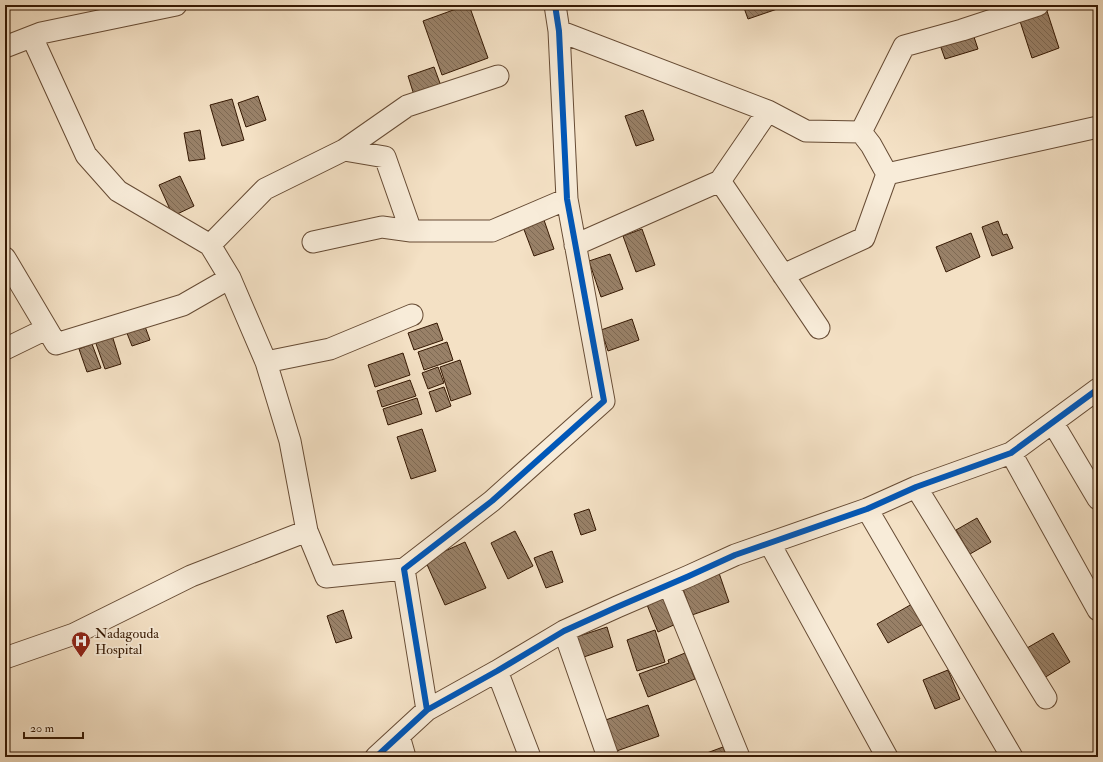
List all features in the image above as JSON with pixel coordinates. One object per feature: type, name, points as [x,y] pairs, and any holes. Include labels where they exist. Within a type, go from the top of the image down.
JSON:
[{"type":"street","points":[[5,47],[41,33],[176,5]]},
{"type":"street","points":[[32,37],[86,155],[118,190],[210,244],[230,278],[266,362],[290,442],[307,531],[326,577],[404,569],[492,501],[604,401],[567,198],[559,31],[555,5]]},
{"type":"street","points":[[861,132],[904,46],[962,30],[1038,5]]},
{"type":"street","points":[[559,31],[768,110],[806,131],[861,132]]},
{"type":"street","points":[[210,244],[265,189],[344,150],[407,106],[498,76]]},
{"type":"street","points":[[575,245],[720,181],[768,110]]},
{"type":"street","points":[[887,174],[1098,127]]},
{"type":"street","points":[[783,276],[864,238],[887,174],[871,145],[861,132]]},
{"type":"street","points":[[344,150],[385,157],[411,231]]},
{"type":"street","points":[[720,181],[819,328]]},
{"type":"street","points":[[313,242],[382,227],[411,231],[492,231],[567,198]]},
{"type":"street","points":[[5,258],[56,344],[183,305],[230,278]]},
{"type":"street","points":[[266,362],[330,349],[412,315]]},
{"type":"street","points":[[5,348],[46,329]]},
{"type":"street","points":[[376,757],[427,710],[564,631],[735,555],[867,509],[916,487],[1011,453],[1098,389]]},
{"type":"street","points":[[1053,423],[1098,499]]},
{"type":"street","points":[[1011,453],[1098,610]]},
{"type":"street","points":[[916,487],[1046,698]]},
{"type":"street","points":[[867,509],[1012,757]]},
{"type":"street","points":[[5,658],[74,634],[192,576],[307,531]]},
{"type":"street","points":[[770,544],[888,757]]},
{"type":"street","points":[[404,569],[427,710]]},
{"type":"street","points":[[669,585],[739,757]]},
{"type":"street","points":[[564,631],[608,757]]},
{"type":"street","points":[[497,671],[530,757]]},
{"type":"street","points":[[399,736],[405,757]]},
{"type":"building","points":[[469,5],[488,58],[442,75],[423,21]]},
{"type":"building","points":[[743,5],[789,5],[748,19]]},
{"type":"building","points":[[1045,5],[1059,48],[1032,58],[1017,12]]},
{"type":"building","points":[[972,31],[978,49],[945,59],[939,42]]},
{"type":"building","points":[[434,67],[441,86],[414,95],[408,76]]},
{"type":"building","points":[[258,96],[266,120],[246,127],[238,103]]},
{"type":"building","points":[[232,99],[244,140],[222,146],[210,105]]},
{"type":"building","points":[[643,110],[654,140],[636,146],[625,116]]},
{"type":"building","points":[[200,130],[205,159],[189,161],[184,133]]},
{"type":"building","points":[[180,176],[194,206],[173,216],[159,185]]},
{"type":"building","points":[[544,220],[554,249],[534,256],[523,227]]},
{"type":"building","points":[[998,221],[1003,235],[1007,234],[1013,248],[992,256],[982,227]]},
{"type":"building","points":[[642,229],[655,265],[636,272],[623,236]]},
{"type":"building","points":[[971,233],[980,257],[946,272],[936,247]]},
{"type":"building","points":[[610,254],[623,289],[601,297],[589,261]]},
{"type":"building","points":[[632,319],[639,340],[608,351],[601,330]]},
{"type":"building","points":[[143,321],[150,340],[132,346],[125,328]]},
{"type":"building","points":[[437,323],[443,340],[414,350],[408,333]]},
{"type":"building","points":[[111,332],[121,364],[105,369],[94,338]]},
{"type":"building","points":[[447,342],[453,360],[424,370],[418,352]]},
{"type":"building","points":[[92,344],[101,368],[87,372],[79,349]]},
{"type":"building","points":[[403,353],[410,375],[375,387],[368,365]]},
{"type":"building","points":[[460,360],[471,394],[451,401],[440,367]]},
{"type":"building","points":[[438,367],[444,383],[428,389],[422,373]]},
{"type":"building","points":[[410,380],[416,396],[382,407],[377,391]]},
{"type":"building","points":[[444,387],[451,406],[436,412],[429,392]]},
{"type":"building","points":[[417,398],[422,414],[388,425],[383,409]]},
{"type":"building","points":[[422,429],[436,471],[411,479],[397,437]]},
{"type":"building","points":[[589,509],[596,530],[581,535],[574,514]]},
{"type":"building","points":[[977,518],[991,542],[970,554],[956,530]]},
{"type":"building","points":[[515,531],[533,566],[508,579],[491,543]]},
{"type":"building","points":[[465,542],[486,588],[445,605],[425,560]]},
{"type":"building","points":[[552,551],[563,582],[546,588],[534,558]]},
{"type":"building","points":[[719,573],[729,602],[692,615],[682,586]]},
{"type":"building","points":[[665,593],[676,624],[658,632],[645,600]]},
{"type":"building","points":[[912,604],[923,624],[888,643],[877,624]]},
{"type":"building","points":[[343,610],[352,638],[336,643],[327,616]]},
{"type":"building","points":[[607,627],[613,647],[578,659],[570,639]]},
{"type":"building","points":[[655,630],[665,662],[637,671],[627,640]]},
{"type":"building","points":[[1053,633],[1070,662],[1044,678],[1027,648]]},
{"type":"building","points":[[685,653],[695,679],[648,697],[639,674],[669,663],[668,660]]},
{"type":"building","points":[[948,670],[960,699],[935,709],[923,680]]},
{"type":"building","points":[[648,705],[659,736],[611,753],[600,722]]},
{"type":"building","points":[[723,747],[727,757],[696,757]]},
{"type":"cycle path","points":[[427,710],[404,569],[492,501],[604,401],[567,199],[559,31],[555,5]]},
{"type":"cycle path","points":[[376,757],[427,710],[564,631],[735,555],[867,509],[916,487],[1011,453],[1098,389]]},
{"type":"place","name":"Nadagouda Hospital","points":[[81,658]]}]
